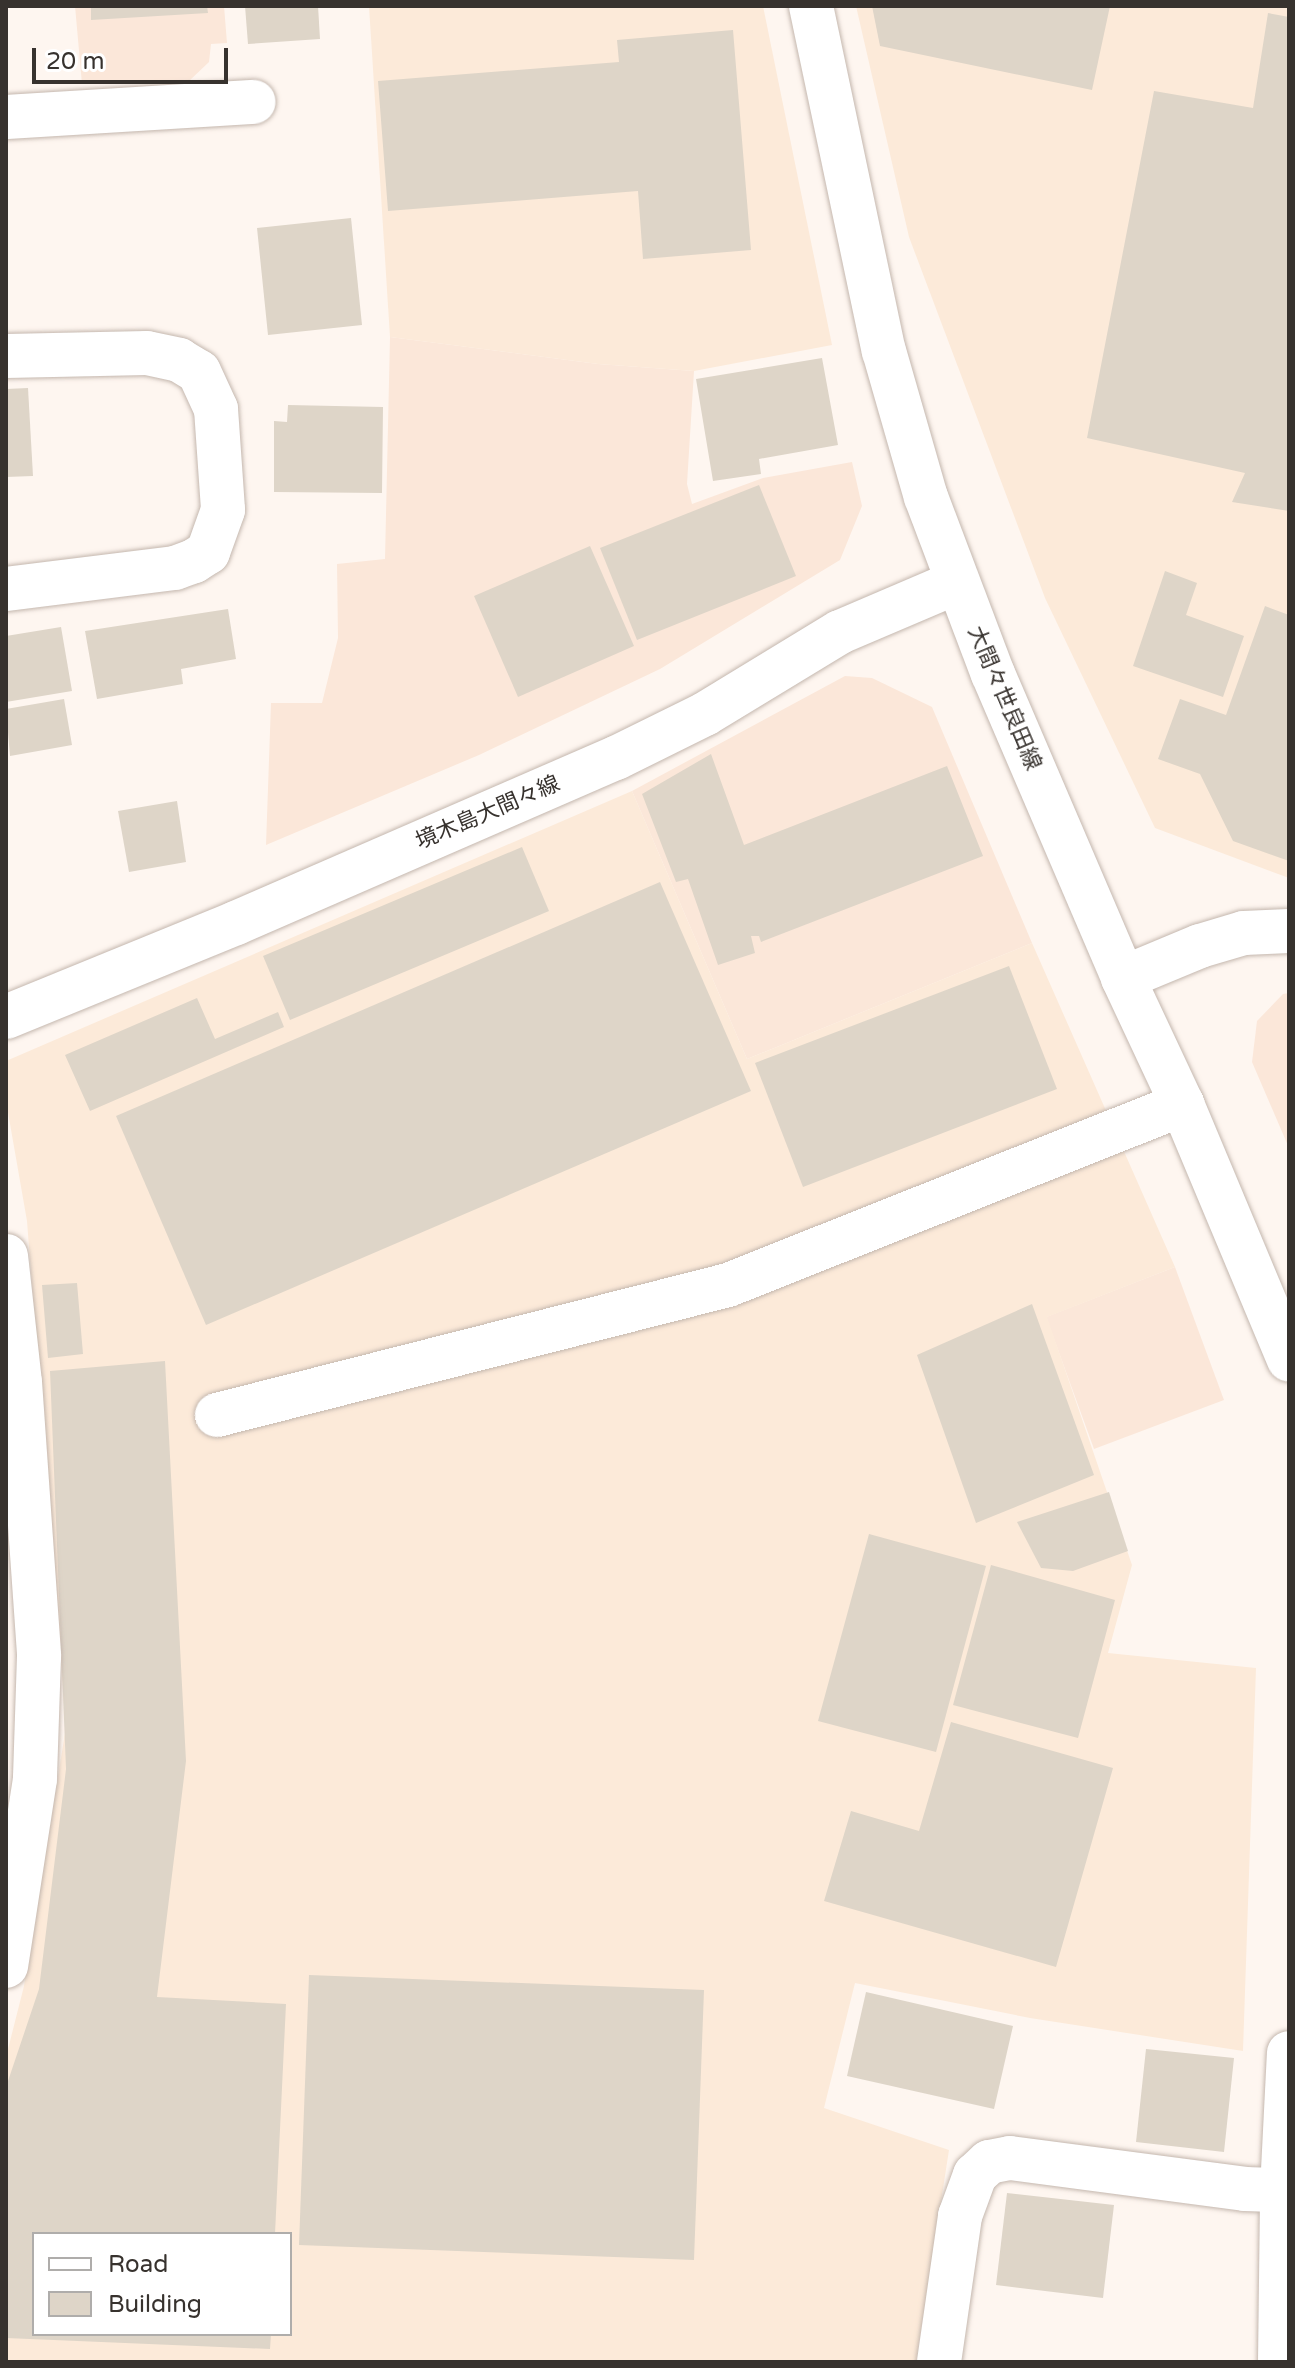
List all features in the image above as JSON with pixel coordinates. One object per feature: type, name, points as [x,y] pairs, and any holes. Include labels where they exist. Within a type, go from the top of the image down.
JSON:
[{"type":"main road","name":"大間々世良田線","points":[[811,6],[884,351],[926,497],[993,674],[1123,978],[1182,1104],[1289,1360]]},
{"type":"main road","points":[[6,117],[254,102]]},
{"type":"main road","points":[[6,356],[147,353],[179,360],[199,372],[216,409],[223,510],[208,552],[175,568],[6,589]]},
{"type":"main road","name":"境木島大間々線","points":[[6,1017],[236,923],[616,758],[705,714],[840,632],[957,582]]},
{"type":"main road","points":[[1123,978],[1200,946],[1244,933],[1289,931]]},
{"type":"main road","points":[[217,1415],[728,1285],[1182,1104]]},
{"type":"main road","points":[[6,1256],[20,1382],[39,1656],[35,1779],[6,1966]]},
{"type":"main road","points":[[1280,2362],[1282,2190],[1289,2053]]},
{"type":"main road","points":[[939,2362],[960,2216],[975,2175],[989,2162],[1010,2158],[1245,2189],[1282,2190]]},
{"type":"shaded area","points":[[75,6],[224,6],[227,43],[211,44],[209,62],[188,82],[82,84]]},
{"type":"shaded area","points":[[369,6],[763,6],[832,345],[694,371],[598,364],[390,337]]},
{"type":"shaded area","points":[[856,6],[1289,6],[1289,878],[1155,828],[1045,598],[909,237]]},
{"type":"shaded area","points":[[390,337],[598,364],[694,371],[687,484],[692,504],[763,478],[852,462],[862,506],[840,560],[660,669],[479,755],[266,845],[271,703],[322,703],[338,638],[337,564],[385,559]]},
{"type":"shaded area","points":[[845,676],[872,678],[932,707],[1032,943],[747,1059],[632,791]]},
{"type":"shaded area","points":[[632,791],[747,1059],[1032,943],[1175,1267],[1047,1317],[1132,1565],[1108,1653],[1256,1668],[1243,2051],[1030,2018],[855,1983],[824,2108],[949,2150],[916,2362],[6,2362],[6,2057],[24,1986],[66,1727],[27,1221],[6,1101],[6,1061]]},
{"type":"shaded area","points":[[1289,993],[1289,1148],[1252,1062],[1257,1021],[1283,994]]},
{"type":"shaded area","points":[[1175,1267],[1224,1400],[1094,1449],[1046,1317]]},
{"type":"building","points":[[91,6],[207,6],[208,13],[91,20]]},
{"type":"building","points":[[245,6],[318,6],[320,39],[248,44]]},
{"type":"building","points":[[872,6],[1110,6],[1092,90],[880,46]]},
{"type":"building","points":[[1268,13],[1289,17],[1289,511],[1232,502],[1245,473],[1087,438],[1154,91],[1253,108]]},
{"type":"building","points":[[733,30],[751,250],[643,259],[638,191],[388,211],[378,81],[619,62],[617,40]]},
{"type":"building","points":[[351,218],[362,325],[268,335],[257,228]]},
{"type":"building","points":[[822,358],[838,445],[759,459],[761,474],[713,481],[696,379]]},
{"type":"building","points":[[28,388],[33,476],[6,477],[6,389]]},
{"type":"building","points":[[288,405],[383,407],[382,493],[274,492],[274,421],[287,422]]},
{"type":"building","points":[[759,485],[796,576],[637,640],[600,548]]},
{"type":"building","points":[[590,546],[634,646],[518,697],[474,596]]},
{"type":"building","points":[[1165,571],[1197,583],[1186,615],[1244,636],[1223,697],[1133,666]]},
{"type":"building","points":[[1265,606],[1289,615],[1289,861],[1233,841],[1200,774],[1158,759],[1180,699],[1226,715]]},
{"type":"building","points":[[228,609],[236,659],[181,669],[183,684],[97,699],[85,631]]},
{"type":"building","points":[[61,627],[72,691],[6,702],[6,636]]},
{"type":"building","points":[[64,699],[72,745],[10,756],[6,709]]},
{"type":"building","points":[[711,754],[744,845],[947,766],[983,856],[761,942],[759,936],[751,936],[755,953],[718,965],[688,879],[676,882],[642,794]]},
{"type":"building","points":[[177,801],[186,862],[129,872],[118,811]]},
{"type":"building","points":[[522,847],[549,911],[290,1020],[263,956]]},
{"type":"building","points":[[660,882],[751,1091],[206,1325],[116,1116]]},
{"type":"building","points":[[1009,966],[1057,1089],[803,1187],[755,1063]]},
{"type":"building","points":[[197,998],[215,1039],[278,1012],[284,1027],[90,1111],[65,1055]]},
{"type":"building","points":[[77,1283],[83,1354],[48,1358],[42,1285]]},
{"type":"building","points":[[1032,1304],[1094,1475],[976,1523],[917,1355]]},
{"type":"building","points":[[165,1361],[186,1761],[157,1997],[286,2004],[275,2232],[32,2232],[32,2336],[271,2336],[270,2349],[6,2338],[6,2087],[39,1989],[66,1769],[50,1371]]},
{"type":"building","points":[[1109,1492],[1128,1551],[1073,1571],[1041,1568],[1017,1522]]},
{"type":"building","points":[[869,1534],[986,1566],[936,1752],[818,1721]]},
{"type":"building","points":[[991,1565],[1115,1600],[1078,1738],[953,1705]]},
{"type":"building","points":[[951,1722],[1113,1768],[1056,1967],[824,1901],[851,1811],[919,1831]]},
{"type":"building","points":[[309,1975],[704,1990],[694,2260],[299,2245]]},
{"type":"building","points":[[866,1992],[1013,2026],[994,2109],[847,2076]]},
{"type":"building","points":[[1146,2049],[1234,2058],[1224,2152],[1136,2142]]},
{"type":"building","points":[[1007,2193],[1114,2205],[1103,2298],[996,2285]]}]
